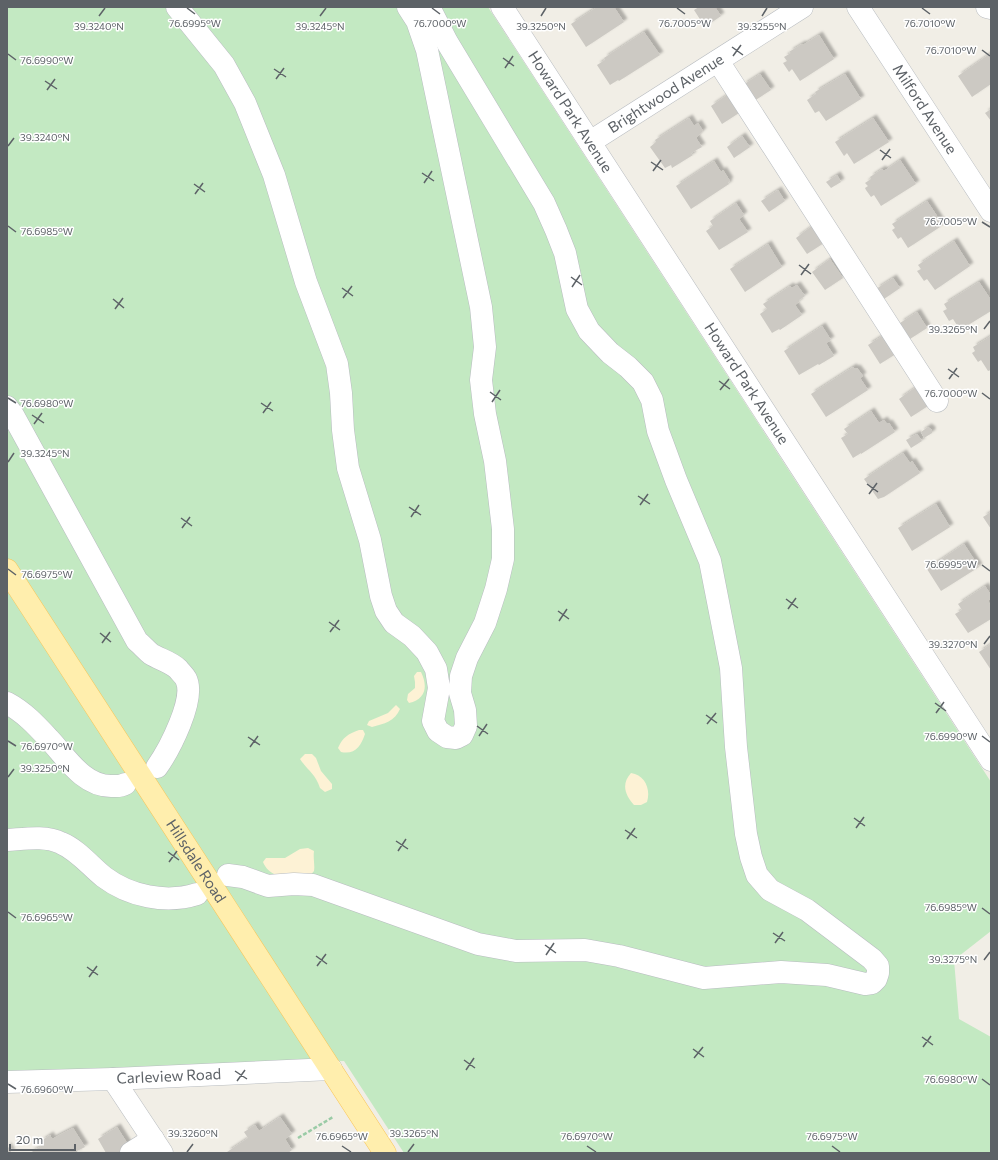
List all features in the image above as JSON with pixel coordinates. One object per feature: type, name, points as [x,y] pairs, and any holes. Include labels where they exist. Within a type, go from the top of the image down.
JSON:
[{"type":"main road","name":"Hillsdale Road","points":[[7,570],[385,1153]]},
{"type":"street","points":[[177,7],[224,64],[245,103],[274,175],[306,282],[337,364],[348,468],[370,540],[381,596],[386,611],[394,623],[412,636],[426,652],[436,669],[439,688],[433,721],[438,731],[447,737],[456,738],[462,735],[466,726],[466,710],[460,694],[461,676],[467,658],[485,623],[496,589],[503,559],[503,529],[481,380],[485,347],[481,307],[427,50],[417,21],[408,7]]},
{"type":"street","points":[[228,875],[243,877],[268,886],[294,884],[313,885],[478,944],[516,951],[585,950],[619,956],[704,978],[781,972],[827,975],[865,984],[872,983],[876,979],[878,973],[878,966],[872,959],[807,910],[770,890],[757,875],[746,834],[736,747],[730,668],[710,561],[676,480],[658,431],[652,400],[643,382],[628,367],[610,353],[589,331],[578,309],[565,253],[544,203],[447,42],[429,7]]},
{"type":"street","name":"Howard Park Avenue","points":[[502,7],[991,760]]},
{"type":"street","name":"Brightwood Avenue","points":[[590,142],[802,7]]},
{"type":"street","name":"Milford Avenue","points":[[858,7],[991,211]]},
{"type":"street","points":[[987,7],[991,8]]},
{"type":"street","points":[[718,61],[937,401]]},
{"type":"street","points":[[7,407],[13,415],[137,642],[151,654],[176,668],[186,679],[188,689],[186,703],[177,731],[168,751],[157,767]]},
{"type":"street","points":[[7,703],[29,718],[73,767],[89,780],[101,786],[121,786],[125,784]]},
{"type":"street","points":[[7,840],[45,838],[61,843],[78,854],[105,877],[130,891],[149,896],[174,899],[186,898],[196,894]]},
{"type":"street","name":"Carleview Road","points":[[7,1082],[331,1070]]},
{"type":"street","points":[[113,1079],[157,1146],[131,1153]]},
{"type":"path","points":[[298,1138],[333,1117]]},
{"type":"green space","points":[[7,7],[488,7],[991,782],[991,931],[954,960],[959,1019],[991,1037],[991,1153],[404,1153],[344,1061],[7,1072]]},
{"type":"sand","points":[[417,672],[421,672],[423,677],[425,687],[424,691],[419,698],[409,703],[407,700],[408,694],[415,688],[414,676]]},
{"type":"sand","points":[[396,705],[400,709],[392,719],[372,727],[367,725],[369,721],[388,713]]},
{"type":"sand","points":[[359,730],[363,730],[365,734],[357,749],[346,753],[341,752],[338,748],[342,741],[349,735]]},
{"type":"sand","points":[[305,754],[312,754],[316,758],[321,771],[332,784],[332,789],[325,792],[320,788],[314,775],[300,759]]},
{"type":"sand","points":[[631,773],[636,774],[646,783],[648,792],[647,802],[641,805],[634,805],[626,793],[626,781]]},
{"type":"sand","points":[[308,848],[314,851],[314,871],[309,877],[283,877],[271,872],[263,862],[266,858],[285,858],[300,849]]},
{"type":"building","points":[[597,7],[614,7],[624,22],[586,47],[571,24]]},
{"type":"building","points":[[699,7],[715,7],[721,16],[705,27],[694,10]]},
{"type":"building","points":[[644,32],[660,55],[619,81],[618,80],[610,85],[597,65],[605,60],[604,58]]},
{"type":"building","points":[[819,35],[834,59],[800,81],[792,69],[789,72],[783,63],[787,61],[784,57],[791,53],[789,52]]},
{"type":"building","points":[[991,53],[991,84],[972,97],[958,76]]},
{"type":"building","points":[[760,74],[771,90],[754,101],[743,85]]},
{"type":"building","points":[[845,74],[861,99],[826,121],[819,111],[815,113],[807,100],[816,94],[815,92]]},
{"type":"building","points":[[727,95],[739,113],[722,124],[711,106]]},
{"type":"building","points":[[991,109],[991,121],[985,113]]},
{"type":"building","points":[[689,118],[694,126],[698,123],[703,131],[696,138],[702,147],[691,153],[693,155],[672,168],[671,165],[665,168],[650,147],[656,142],[655,140]]},
{"type":"building","points":[[873,118],[889,142],[854,164],[847,153],[844,156],[835,142]]},
{"type":"building","points":[[742,136],[750,147],[734,158],[727,147]]},
{"type":"building","points":[[900,160],[916,184],[881,206],[874,195],[871,197],[866,190],[865,188],[868,186],[865,183],[871,179],[870,177],[882,169],[884,171]]},
{"type":"building","points":[[714,161],[721,172],[723,170],[730,181],[728,182],[729,184],[691,209],[676,186]]},
{"type":"building","points":[[837,175],[841,182],[831,188],[826,182]]},
{"type":"building","points":[[778,190],[785,201],[769,212],[761,201]]},
{"type":"building","points":[[927,201],[943,225],[908,248],[901,237],[898,239],[892,230],[895,228],[892,224]]},
{"type":"building","points":[[736,203],[744,215],[739,219],[748,232],[719,250],[706,231],[713,226],[710,221]]},
{"type":"building","points":[[812,226],[824,243],[807,254],[796,238]]},
{"type":"building","points":[[954,241],[970,266],[935,290],[927,279],[924,281],[917,271],[921,269],[918,265]]},
{"type":"building","points":[[768,244],[782,267],[745,292],[730,269]]},
{"type":"building","points":[[830,259],[843,278],[825,290],[812,272]]},
{"type":"building","points":[[893,278],[900,288],[884,299],[876,289]]},
{"type":"building","points":[[979,282],[991,300],[991,311],[960,330],[953,319],[949,321],[943,311],[947,309],[944,304]]},
{"type":"building","points":[[797,285],[805,296],[795,305],[802,315],[780,330],[779,329],[772,333],[760,314],[767,309],[763,304],[790,286],[792,288]]},
{"type":"building","points":[[917,312],[927,328],[910,339],[900,323]]},
{"type":"building","points":[[822,326],[831,340],[826,343],[834,356],[799,375],[784,351]]},
{"type":"building","points":[[887,333],[899,352],[880,364],[868,345]]},
{"type":"building","points":[[991,336],[991,370],[988,371],[981,360],[978,362],[972,353],[975,351],[973,347]]},
{"type":"building","points":[[853,367],[855,369],[857,368],[863,376],[860,378],[868,390],[826,417],[811,394]]},
{"type":"building","points":[[916,387],[928,406],[911,417],[899,399]]},
{"type":"building","points":[[871,411],[879,423],[884,420],[887,424],[889,423],[895,432],[853,458],[841,438],[848,434],[844,429]]},
{"type":"building","points":[[928,427],[932,430],[932,433],[924,438],[921,432]]},
{"type":"building","points":[[917,434],[922,441],[911,448],[906,440]]},
{"type":"building","points":[[903,453],[910,463],[912,461],[920,473],[884,497],[878,499],[864,479]]},
{"type":"building","points":[[936,504],[950,527],[912,551],[898,528]]},
{"type":"building","points":[[991,512],[991,529],[983,517]]},
{"type":"building","points":[[964,544],[979,567],[941,591],[927,569]]},
{"type":"building","points":[[985,586],[991,595],[991,598],[988,601],[991,606],[991,619],[968,633],[955,614],[962,610],[958,604]]},
{"type":"building","points":[[991,644],[991,670],[979,652]]},
{"type":"building","points":[[280,1117],[292,1134],[285,1139],[292,1150],[288,1153],[227,1153],[248,1138],[244,1132],[255,1125],[259,1131]]},
{"type":"building","points":[[117,1127],[129,1146],[119,1153],[106,1153],[98,1139]]},
{"type":"building","points":[[73,1128],[85,1147],[77,1151],[78,1153],[30,1153],[43,1145],[41,1141],[50,1135],[52,1139]]},
{"type":"building","points":[[7,1145],[12,1153],[7,1153]]}]
